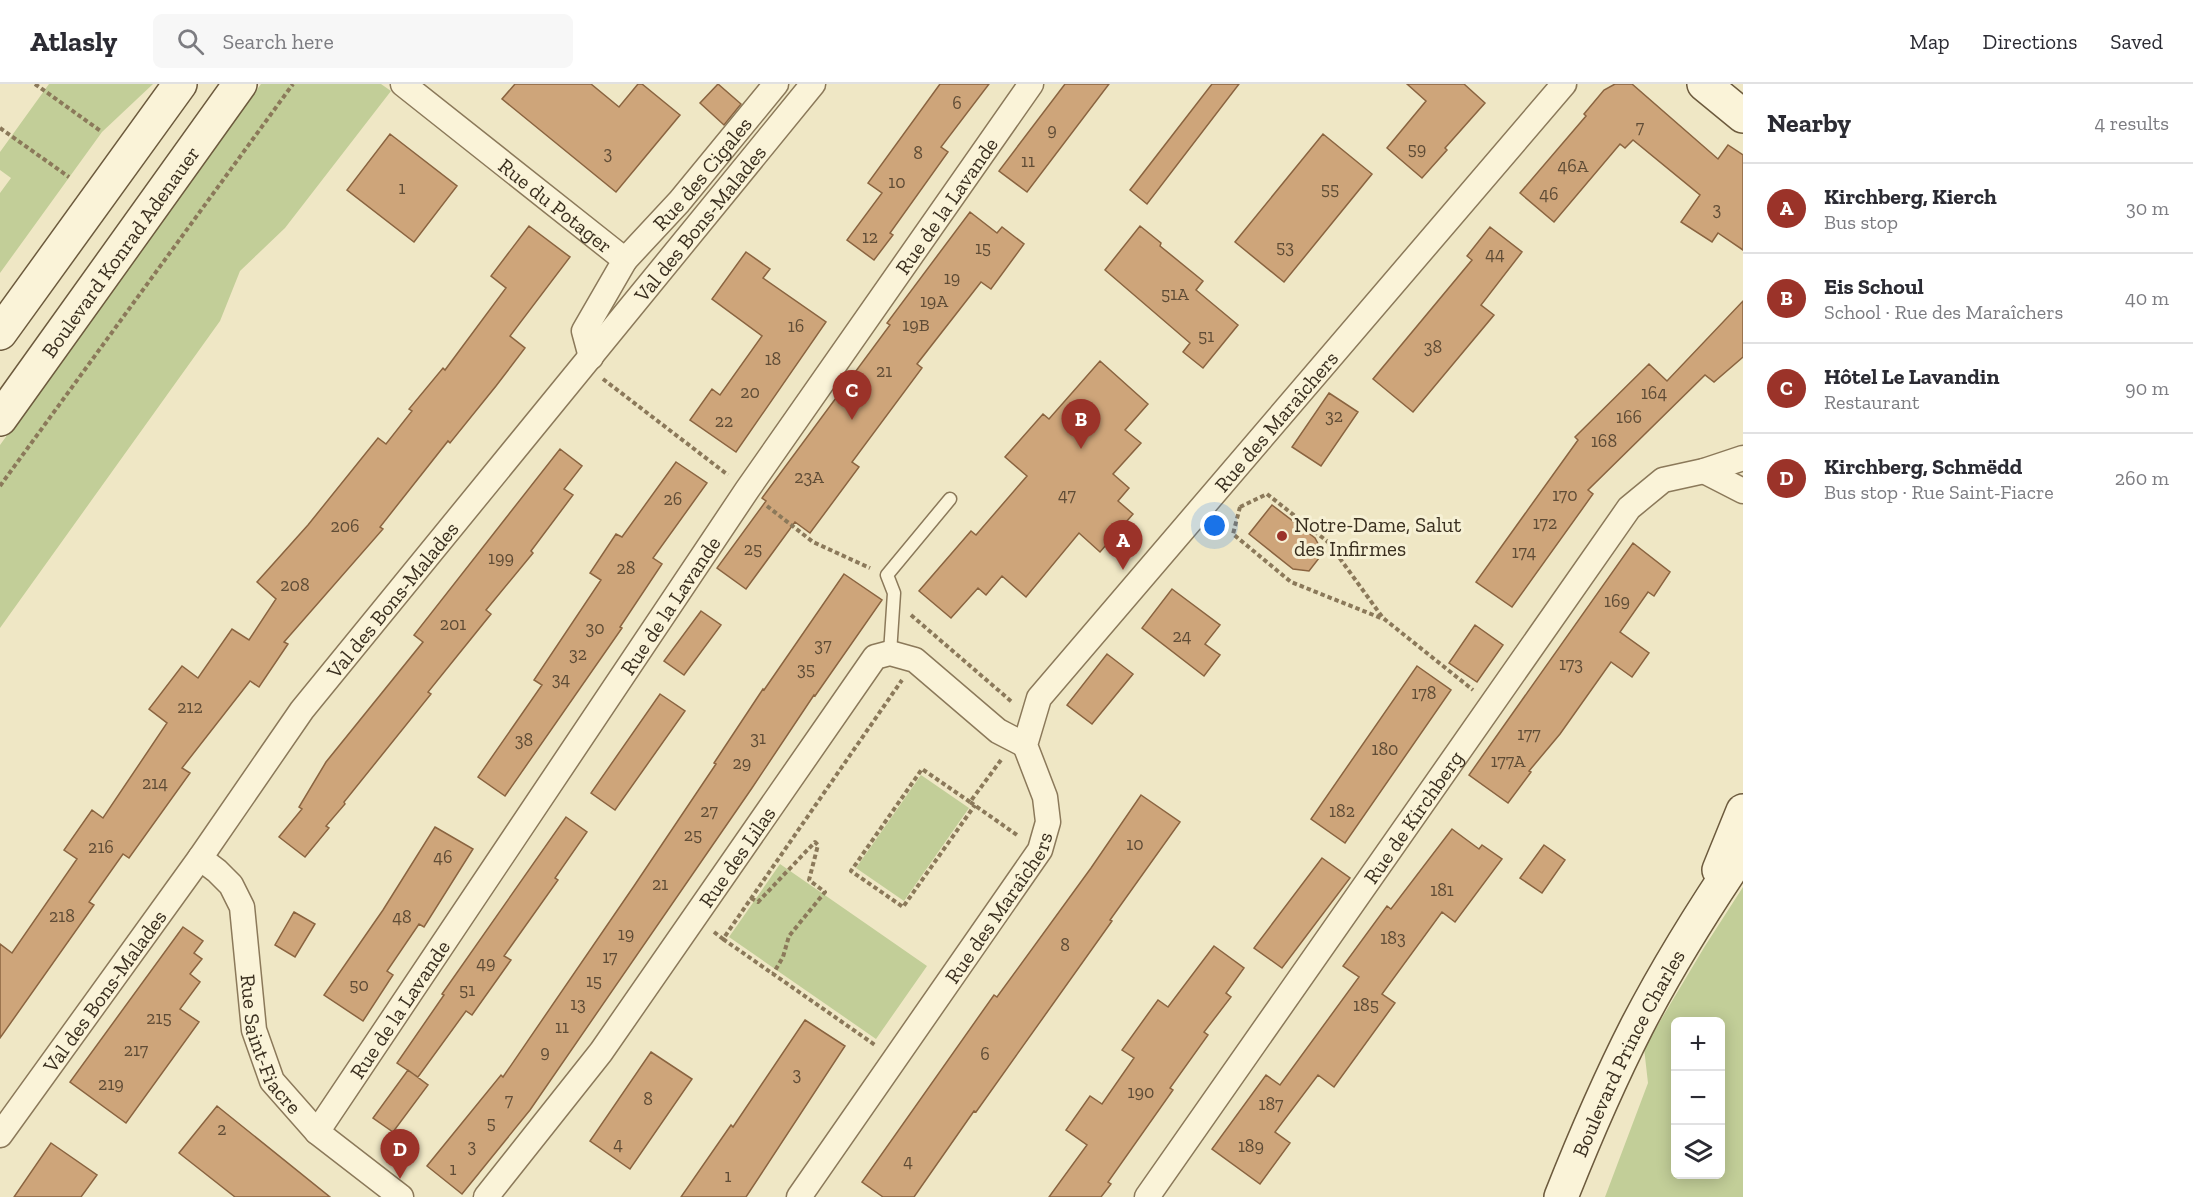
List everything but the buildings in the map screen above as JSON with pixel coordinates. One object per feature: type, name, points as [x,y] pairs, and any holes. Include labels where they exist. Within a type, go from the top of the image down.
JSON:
[{"type":"main road","points":[[0,333],[180,84]]},
{"type":"main road","name":"Boulevard Konrad Adenauer","points":[[0,419],[240,84]]},
{"type":"main road","points":[[1704,84],[1743,116]]},
{"type":"main road","name":"Boulevard Prince Charles","points":[[1703,911],[1743,811]]},
{"type":"main road","name":"Boulevard Prince Charles","points":[[1561,1197],[1577,1156],[1637,1026],[1703,911],[1743,851]]},
{"type":"street","name":"Rue du Potager","points":[[403,84],[625,260],[584,331],[595,366]]},
{"type":"street","name":"Rue des Cigales","points":[[625,260],[679,202],[776,84]]},
{"type":"street","name":"Val des Bons-Malades","points":[[0,1135],[200,858],[302,710],[595,366],[813,84]]},
{"type":"street","name":"Rue de la Lavande","points":[[317,1132],[747,490],[1031,84]]},
{"type":"street","name":"Rue des Maraîchers","points":[[799,1197],[1040,850],[1048,822],[1045,797],[1021,743],[1033,720],[1039,698],[1564,84]]},
{"type":"street","name":"Rue de Kirchberg","points":[[1147,1197],[1629,508],[1663,480],[1704,471],[1743,458]]},
{"type":"street","points":[[1704,471],[1743,491]]},
{"type":"street","points":[[890,653],[915,660],[998,731],[1021,743]]},
{"type":"street","name":"Rue des Lilas","points":[[486,1197],[601,1052],[864,670],[875,657],[890,653]]},
{"type":"street","name":"Rue Saint-Fiacre","points":[[200,858],[231,885],[242,907],[254,1030],[272,1081],[317,1132],[401,1197]]},
{"type":"lane","points":[[890,653],[894,593],[887,575],[950,499]]},
{"type":"path","points":[[35,84],[102,132]]},
{"type":"path","points":[[0,486],[293,84]]},
{"type":"path","points":[[0,128],[69,177]]},
{"type":"path","points":[[595,366],[813,542],[887,575]]},
{"type":"path","points":[[1383,618],[1291,582],[1233,534],[1240,507],[1267,494],[1320,535],[1328,542],[1383,618],[1492,705]]},
{"type":"path","points":[[894,593],[906,611],[934,632],[1033,720]]},
{"type":"path","points":[[723,939],[934,632]]},
{"type":"path","points":[[1021,743],[973,804],[903,907],[851,871],[922,769],[973,804],[1040,850]]},
{"type":"path","points":[[751,898],[758,902],[815,842],[818,845],[809,880],[825,892],[789,936],[783,957],[773,974]]},
{"type":"path","points":[[693,918],[895,1059]]},
{"type":"green space","points":[[49,84],[153,84],[102,132],[0,273],[0,193],[11,178],[0,170],[0,152]]},
{"type":"green space","points":[[261,84],[381,84],[391,91],[285,228],[240,271],[220,321],[0,628],[0,445]]},
{"type":"green space","points":[[921,775],[969,808],[904,901],[856,868]]},
{"type":"green space","points":[[780,864],[927,966],[876,1039],[729,937]]},
{"type":"green space","points":[[1743,887],[1743,1197],[1605,1197],[1648,1083],[1644,1048]]},
{"type":"place","name":"Hôtel Le Lavandin","points":[[852,420]]},
{"type":"place","name":"Eis Schoul","points":[[1081,449]]},
{"type":"place","name":"Notre-Dame, Salut des Infirmes","points":[[1282,536]]},
{"type":"place","name":"Kirchberg, Kierch","points":[[1123,570]]},
{"type":"place","name":"Kirchberg, Schmëdd","points":[[400,1179]]}]
